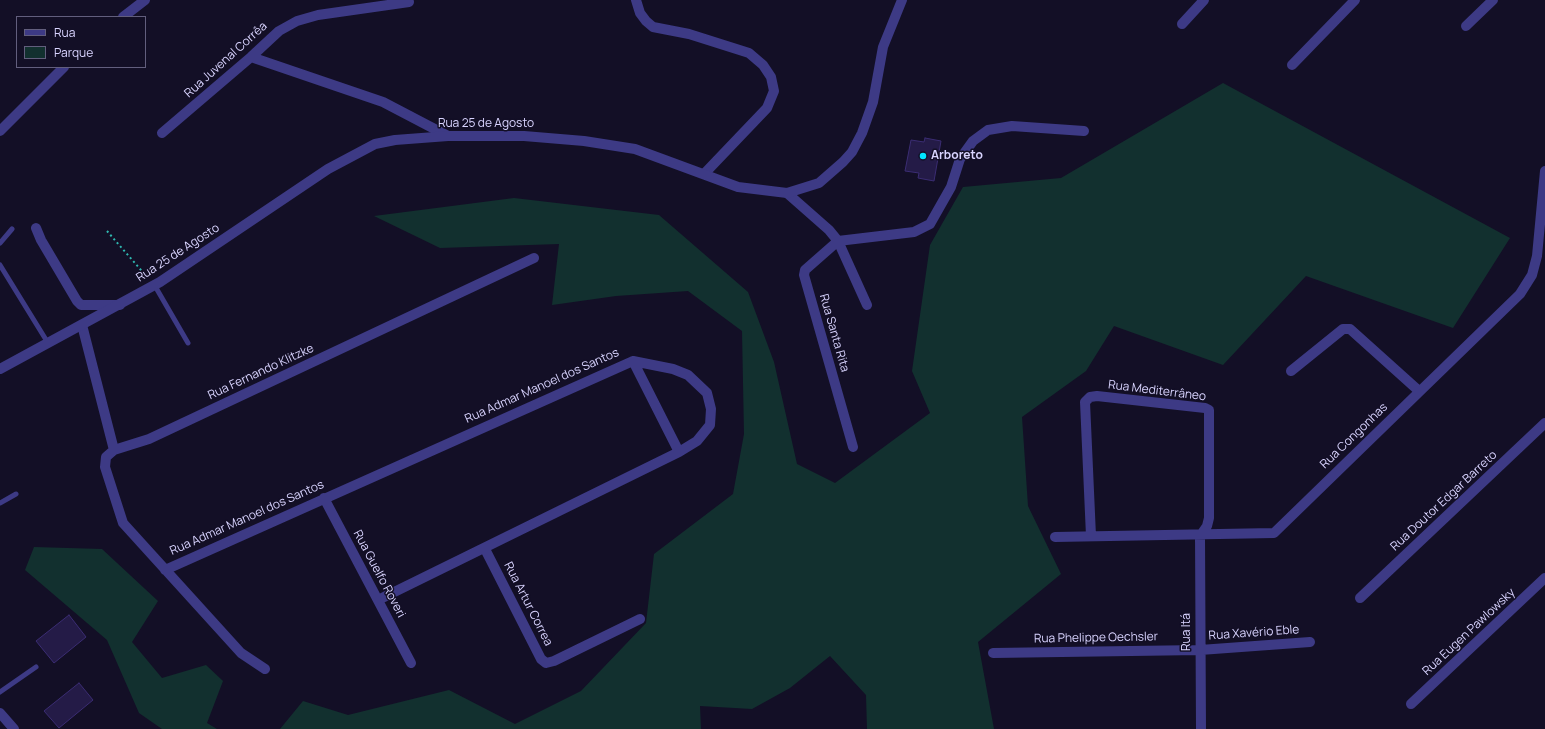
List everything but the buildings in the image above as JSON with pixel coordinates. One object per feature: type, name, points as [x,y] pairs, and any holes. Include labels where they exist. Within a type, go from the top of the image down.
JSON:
[{"type":"street","points":[[124,16],[145,0]]},
{"type":"street","points":[[636,0],[640,13],[646,22],[653,27],[689,34],[749,53],[762,65],[771,77],[774,91],[767,108],[704,174]]},
{"type":"street","name":"Rua 25 de Agosto","points":[[0,369],[155,286],[328,169],[375,144],[395,140],[448,136],[524,136],[584,141],[635,149],[738,187],[787,193],[819,183],[852,152],[862,133],[872,102],[883,47],[902,0]]},
{"type":"street","points":[[1182,24],[1204,0]]},
{"type":"street","points":[[1292,65],[1355,0]]},
{"type":"street","points":[[1466,26],[1493,0]]},
{"type":"street","name":"Rua Juvenal Corrêa","points":[[162,133],[251,57],[278,31],[297,21],[318,15],[409,2]]},
{"type":"street","points":[[251,57],[383,102],[448,136]]},
{"type":"street","points":[[0,130],[63,68]]},
{"type":"street","points":[[838,241],[914,232],[930,224],[951,187],[960,159],[973,141],[988,130],[1012,126],[1084,131]]},
{"type":"street","name":"Rua Congonhas","points":[[1055,537],[1274,534],[1520,294],[1532,275],[1537,256],[1545,172]]},
{"type":"street","points":[[787,193],[829,230],[838,241],[867,305]]},
{"type":"street","points":[[36,228],[41,240],[77,301],[81,305],[120,305]]},
{"type":"street","name":"Rua Santa Rita","points":[[838,241],[805,270],[804,275],[853,447]]},
{"type":"street","name":"Rua Fernando Klitzke","points":[[114,450],[149,439],[534,258]]},
{"type":"street","points":[[82,325],[114,450]]},
{"type":"street","points":[[1291,370],[1343,329],[1350,329],[1419,391]]},
{"type":"street","points":[[633,361],[679,452]]},
{"type":"street","name":"Rua Admar Manoel dos Santos","points":[[114,450],[106,457],[105,467],[123,523],[165,570],[633,361],[673,369],[688,375],[707,394],[711,409],[710,425],[697,441],[679,452],[485,549],[378,600]]},
{"type":"street","name":"Rua Mediterrâneo","points":[[1091,536],[1085,402],[1090,397],[1097,396],[1205,408],[1209,410],[1210,518],[1208,526],[1200,536]]},
{"type":"street","name":"Rua Doutor Edgar Barreto","points":[[1360,598],[1545,423]]},
{"type":"street","name":"Rua Guelfo Roveri","points":[[324,498],[411,663]]},
{"type":"street","name":"Rua Itá","points":[[1200,536],[1201,729]]},
{"type":"street","name":"Rua Artur Correa","points":[[485,549],[541,659],[546,663],[554,661],[640,619]]},
{"type":"street","points":[[165,570],[241,653],[265,670]]},
{"type":"street","name":"Rua Eugen Pawlowsky","points":[[1411,704],[1545,578]]},
{"type":"street","name":"Rua Xavério Eble","points":[[1200,650],[1310,642]]},
{"type":"street","name":"Rua Phelippe Oechsler","points":[[993,653],[1200,650]]},
{"type":"street","points":[[0,713],[14,729]]},
{"type":"lane","points":[[0,243],[12,229]]},
{"type":"lane","points":[[0,265],[48,343]]},
{"type":"lane","points":[[155,286],[188,343]]},
{"type":"lane","points":[[0,503],[16,494]]},
{"type":"lane","points":[[0,692],[36,667]]},
{"type":"path","points":[[107,231],[155,286]]},
{"type":"green space","points":[[1223,83],[1510,238],[1453,328],[1306,276],[1223,365],[1114,326],[1086,371],[1022,417],[1028,506],[1061,574],[978,642],[994,729],[867,729],[866,695],[830,656],[790,688],[752,709],[700,706],[701,729],[280,729],[303,701],[348,715],[449,690],[515,724],[581,691],[646,623],[654,554],[733,494],[744,434],[742,331],[688,291],[616,296],[552,305],[559,244],[440,248],[374,216],[514,198],[659,215],[748,292],[774,362],[797,464],[835,483],[930,413],[912,371],[930,245],[963,187],[1061,178]]},
{"type":"green space","points":[[34,547],[102,549],[158,601],[132,642],[162,678],[206,665],[223,681],[207,723],[217,729],[162,729],[139,713],[107,640],[25,570]]},
{"type":"place","name":"Arboreto","points":[[923,156]]}]
